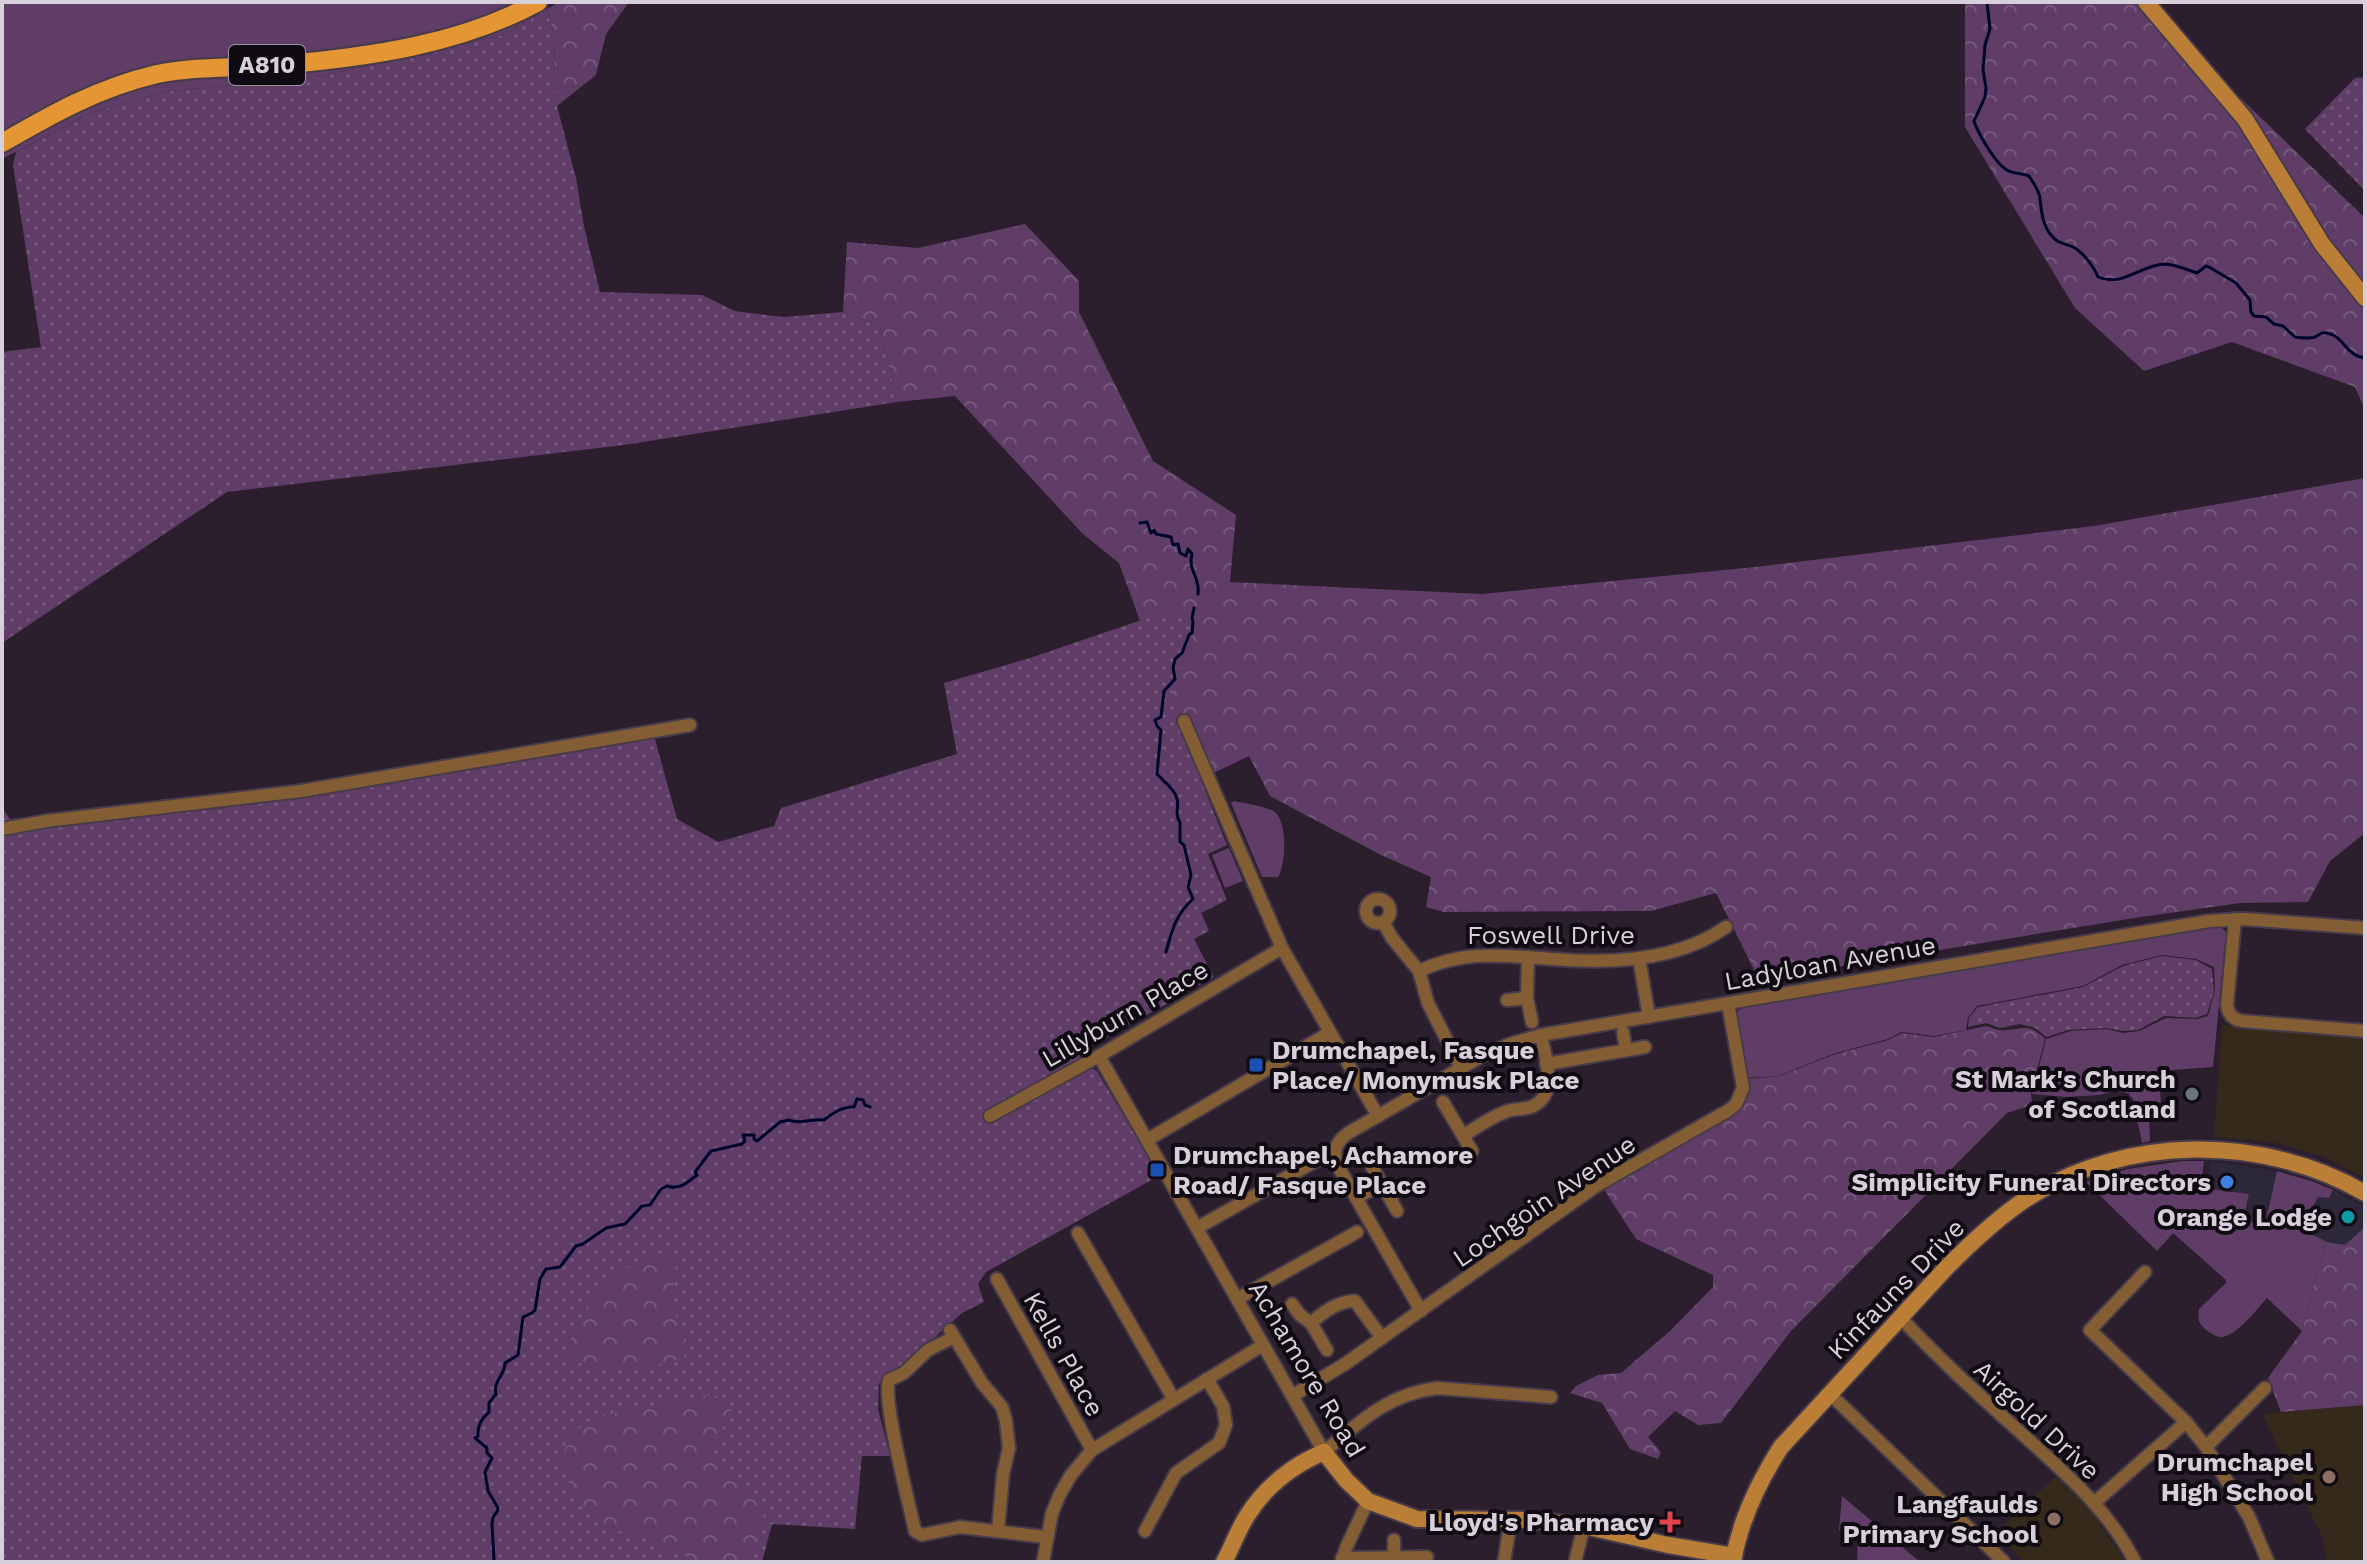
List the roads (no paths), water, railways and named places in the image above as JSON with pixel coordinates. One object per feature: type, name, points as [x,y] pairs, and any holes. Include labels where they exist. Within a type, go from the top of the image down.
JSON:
[{"type":"main road","name":"A810","points":[[2,143],[65,106],[124,83],[199,68],[278,65],[395,50],[489,25],[538,2]]},
{"type":"street","points":[[2146,2],[2245,119],[2322,244],[2365,298]]},
{"type":"street","points":[[1184,721],[1282,948],[1378,1116]]},
{"type":"street","points":[[2,829],[301,791],[690,725]]},
{"type":"street","points":[[2235,919],[2227,1005],[2233,1018],[2365,1031]]},
{"type":"street","name":"Ladyloan Avenue","points":[[1197,1228],[1334,1152],[1342,1137],[1461,1068],[1499,1048],[1541,1035],[2235,919],[2365,928]]},
{"type":"street","points":[[1383,922],[1419,971],[1428,1003],[1461,1068]]},
{"type":"street","name":"Foswell Drive","points":[[1419,971],[1445,960],[1472,955],[1508,954],[1583,960],[1639,958],[1685,948],[1726,927]]},
{"type":"street","name":"Lillyburn Place","points":[[990,1116],[1282,948]]},
{"type":"street","points":[[1528,957],[1527,998],[1532,1022]]},
{"type":"street","points":[[1639,958],[1649,1017]]},
{"type":"street","points":[[1507,1000],[1527,998]]},
{"type":"street","name":"Lochgoin Avenue","points":[[1292,1396],[1345,1364],[1596,1186],[1718,1118],[1736,1104],[1743,1088],[1728,1003]]},
{"type":"street","points":[[1623,1032],[1626,1050]]},
{"type":"street","points":[[1147,1140],[1329,1033]]},
{"type":"street","points":[[1463,1136],[1501,1113],[1535,1106],[1547,1091],[1549,1078],[1541,1035]]},
{"type":"street","points":[[1546,1064],[1645,1047]]},
{"type":"street","name":"Achamore Road","points":[[1099,1056],[1324,1452],[1368,1501],[1417,1519],[1511,1519],[1584,1526],[1734,1559]]},
{"type":"street","points":[[1443,1102],[1472,1151]]},
{"type":"street","name":"Kinfauns Drive","points":[[1734,1559],[1744,1519],[1765,1472],[1781,1447],[1974,1240],[2014,1207],[2058,1181],[2142,1154],[2209,1149],[2249,1152],[2313,1168],[2365,1193]]},
{"type":"street","points":[[1334,1152],[1336,1162],[1421,1311]]},
{"type":"street","points":[[1371,1165],[1397,1211]]},
{"type":"street","points":[[1356,1198],[1382,1184]]},
{"type":"street","points":[[1237,1299],[1357,1232]]},
{"type":"street","points":[[1078,1233],[1173,1398]]},
{"type":"street","points":[[2145,1272],[2090,1330],[2186,1422],[2206,1447],[2249,1517],[2268,1562]]},
{"type":"street","name":"Kells Place","points":[[997,1279],[1092,1450]]},
{"type":"street","points":[[1311,1323],[1321,1314],[1351,1300],[1358,1303],[1382,1338]]},
{"type":"street","points":[[1292,1304],[1311,1323],[1327,1350]]},
{"type":"street","name":"Airgold Drive","points":[[1900,1317],[1938,1358],[2094,1503],[2135,1562]]},
{"type":"street","points":[[998,1531],[1003,1474],[1009,1448],[1006,1421],[1002,1407],[982,1383],[952,1334],[887,1384],[915,1531],[922,1535],[960,1527],[1046,1537]]},
{"type":"street","points":[[1043,1562],[1052,1513],[1060,1494],[1092,1450],[1263,1345]]},
{"type":"street","points":[[1145,1531],[1176,1473],[1219,1443],[1226,1425],[1223,1406],[1207,1379]]},
{"type":"street","points":[[1224,1562],[1247,1515],[1281,1476],[1324,1452],[1372,1412],[1401,1396],[1437,1388],[1551,1397]]},
{"type":"street","points":[[2206,1447],[2265,1388]]},
{"type":"street","points":[[1829,1393],[2004,1562]]},
{"type":"street","points":[[2094,1503],[2186,1422]]},
{"type":"street","points":[[1368,1501],[1342,1560],[1427,1557]]},
{"type":"street","points":[[1504,1562],[1511,1519]]},
{"type":"street","points":[[1575,1562],[1584,1526]]},
{"type":"street","points":[[1394,1540],[1394,1557]]},
{"type":"waterway","points":[[1987,2],[1990,29],[1983,70],[1986,88],[1974,121],[1999,163],[2009,171],[2029,176],[2039,193],[2046,227],[2054,238],[2077,249],[2098,277],[2107,280],[2124,278],[2157,265],[2166,264],[2197,273],[2209,267],[2236,283],[2250,300],[2254,316],[2266,317],[2295,337],[2310,338],[2323,333],[2333,335],[2353,353],[2365,358]]},
{"type":"waterway","points":[[1140,523],[1147,522],[1151,533],[1154,530],[1156,534],[1171,537],[1173,545],[1178,544],[1180,553],[1186,556],[1188,549],[1192,554],[1191,564],[1198,594]]},
{"type":"waterway","points":[[1166,952],[1179,917],[1193,899],[1188,887],[1191,875],[1184,845],[1180,842],[1177,800],[1173,790],[1157,774],[1161,730],[1155,720],[1161,717],[1164,691],[1175,679],[1175,659],[1182,653],[1192,633],[1194,608]]},
{"type":"waterway","points":[[497,1562],[494,1560],[492,1525],[498,1508],[488,1491],[485,1472],[492,1458],[487,1448],[475,1438],[480,1422],[489,1412],[489,1403],[496,1394],[496,1385],[505,1363],[518,1355],[523,1317],[535,1310],[540,1279],[546,1269],[560,1267],[576,1246],[606,1228],[625,1224],[642,1206],[650,1205],[661,1189],[690,1181],[711,1151],[742,1144],[745,1141],[743,1135],[754,1135],[757,1141],[780,1122],[824,1120],[838,1110],[854,1107],[857,1099],[870,1107]]},
{"type":"place","name":"Drumchapel, Fasque Place/ Monymusk Place","points":[[1256,1065]]},
{"type":"place","name":"St Mark's Church of Scotland","points":[[2192,1094]]},
{"type":"place","name":"Drumchapel, Achamore Road/ Fasque Place","points":[[1157,1170]]},
{"type":"place","name":"Simplicity Funeral Directors","points":[[2227,1182]]},
{"type":"place","name":"Orange Lodge","points":[[2348,1217]]},
{"type":"place","name":"Drumchapel High School","points":[[2329,1477]]},
{"type":"place","name":"Langfaulds Primary School","points":[[2054,1519]]},
{"type":"place","name":"Lloyd's Pharmacy","points":[[1670,1522]]}]
